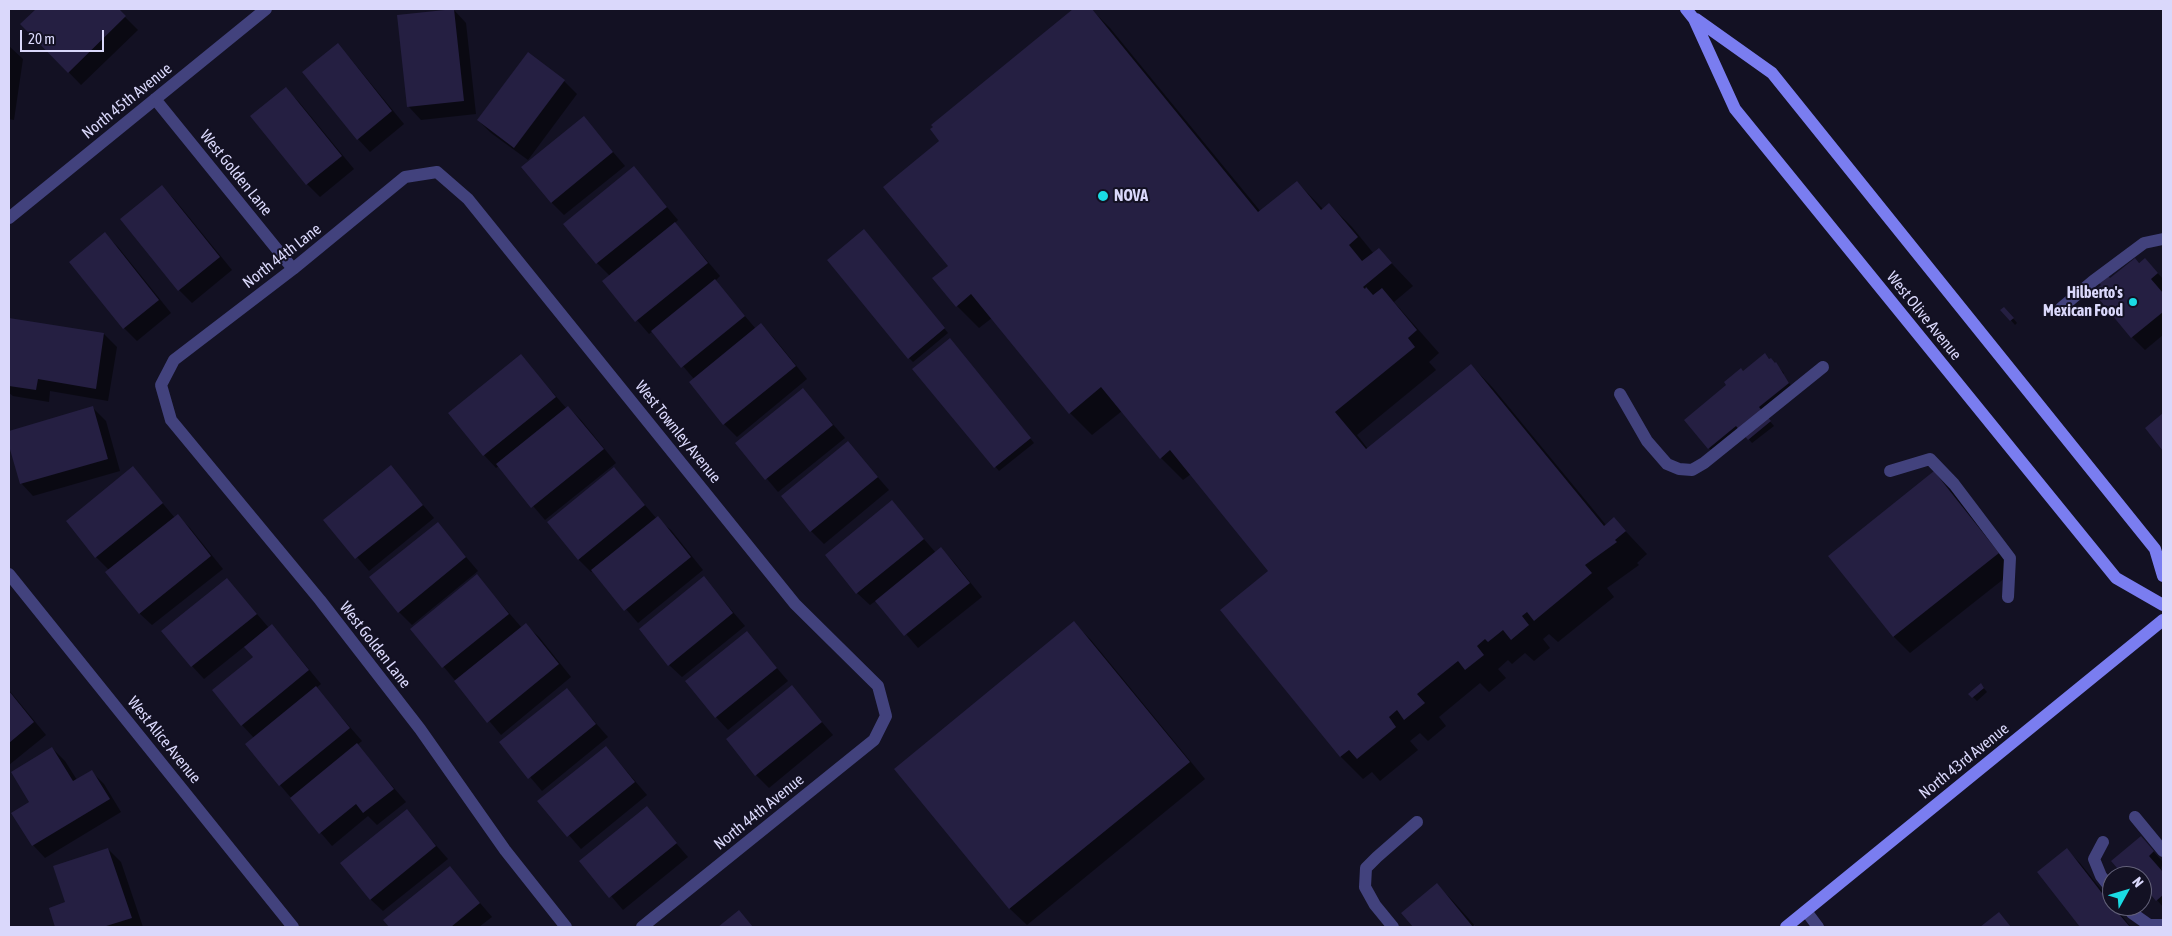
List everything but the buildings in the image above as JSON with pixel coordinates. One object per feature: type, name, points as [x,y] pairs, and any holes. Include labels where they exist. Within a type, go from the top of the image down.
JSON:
[{"type":"main road","name":"West Olive Avenue","points":[[1690,14],[1772,73],[2155,549],[2163,576]]},
{"type":"main road","name":"West Olive Avenue","points":[[1690,14],[1735,109],[2116,578],[2163,605]]},
{"type":"main road","name":"North 43rd Avenue","points":[[1786,927],[2163,620]]},
{"type":"street","name":"North 45th Avenue","points":[[9,218],[266,9]]},
{"type":"street","name":"West Golden Lane","points":[[155,99],[293,268]]},
{"type":"street","name":"North 44th Lane","points":[[161,385],[174,360],[293,268],[405,177],[437,172]]},
{"type":"street","name":"West Townley Avenue","points":[[437,172],[468,199],[795,604],[878,686],[886,716]]},
{"type":"street","points":[[2061,308],[2093,281],[2144,243],[2163,239]]},
{"type":"street","points":[[1620,394],[1647,441],[1666,464],[1679,469],[1692,470],[1704,463],[1823,368]]},
{"type":"street","name":"West Golden Lane","points":[[161,385],[171,420],[332,615],[420,729],[504,850],[566,927]]},
{"type":"street","points":[[1890,471],[1930,459],[1954,484],[2010,558],[2008,598]]},
{"type":"street","name":"West Alice Avenue","points":[[9,574],[293,927]]},
{"type":"street","name":"North 44th Avenue","points":[[642,927],[874,740],[886,716]]},
{"type":"street","points":[[2135,817],[2163,851]]},
{"type":"street","points":[[1393,927],[1375,905],[1365,887],[1366,868],[1417,822]]},
{"type":"street","points":[[2102,877],[2094,859],[2103,842]]},
{"type":"street","points":[[1806,911],[1818,927]]},
{"type":"street","points":[[2135,916],[2148,925],[2163,924]]},
{"type":"place","name":"NOVA","points":[[1103,196]]},
{"type":"place","name":"Hilberto's Mexican Food","points":[[2133,302]]}]
